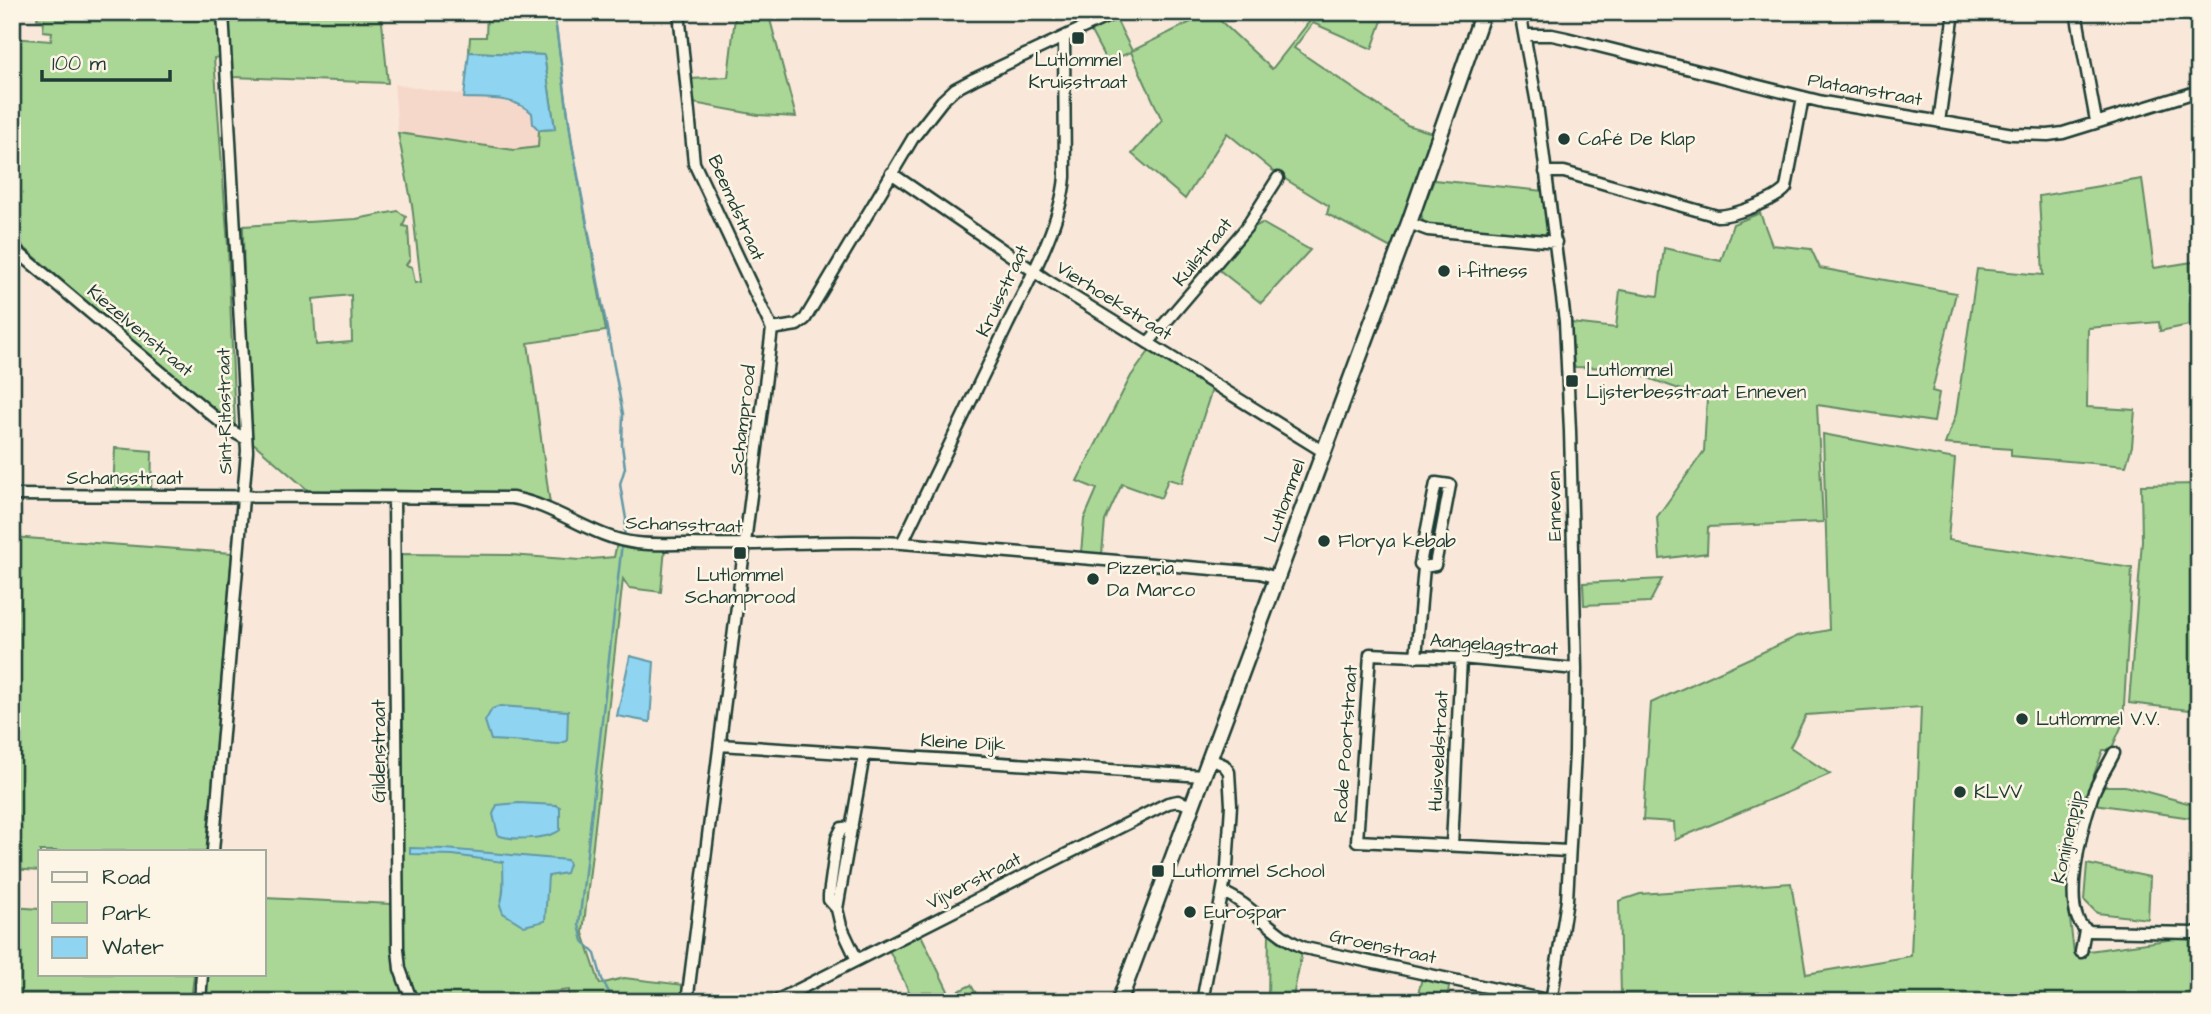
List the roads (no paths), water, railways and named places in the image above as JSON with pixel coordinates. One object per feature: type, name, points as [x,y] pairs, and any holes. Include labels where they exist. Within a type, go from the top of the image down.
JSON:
[{"type":"main road","name":"Lutlommel","points":[[1119,1002],[1453,104],[1483,12]]},
{"type":"street","name":"Sint-Ritastraat","points":[[213,850],[246,439],[223,12]]},
{"type":"street","name":"Beemdstraat","points":[[679,12],[694,163],[772,329]]},
{"type":"street","points":[[772,329],[797,325],[805,318],[927,118],[955,89],[1117,12]]},
{"type":"street","name":"Enneven","points":[[1520,12],[1537,104],[1568,346],[1576,669],[1575,752],[1565,926],[1551,1001]]},
{"type":"street","points":[[1939,122],[1954,12]]},
{"type":"street","points":[[2076,12],[2096,121]]},
{"type":"street","name":"Plataanstraat","points":[[1525,36],[1566,38],[1804,97],[2013,135],[2063,133],[2199,90]]},
{"type":"street","name":"Kruisstraat","points":[[902,543],[1033,270],[1064,194],[1064,37]]},
{"type":"street","points":[[1545,172],[1564,172],[1717,216],[1730,215],[1777,196],[1786,188],[1804,97]]},
{"type":"street","name":"Vierhoekstraat","points":[[891,173],[1033,270],[1324,452]]},
{"type":"street","name":"Kuilstraat","points":[[1148,343],[1246,228],[1278,178]]},
{"type":"street","points":[[1409,223],[1428,230],[1556,242]]},
{"type":"street","name":"Kiezelvenstraat","points":[[12,247],[230,430],[246,439]]},
{"type":"street","name":"Schamprood","points":[[687,1002],[772,329]]},
{"type":"street","name":"Aangelagstraat","points":[[1424,567],[1435,565],[1450,485],[1436,483],[1420,564],[1424,567],[1416,657],[1461,658],[1576,669]]},
{"type":"street","name":"Schansstraat","points":[[12,495],[486,497],[525,500],[622,541],[745,545],[859,541],[902,543],[1260,573],[1277,578]]},
{"type":"street","name":"Gildenstraat","points":[[394,497],[398,949],[400,969],[412,1002]]},
{"type":"street","name":"Rode Poortstraat","points":[[1416,657],[1370,654],[1357,841],[1568,851]]},
{"type":"street","name":"Huisveldstraat","points":[[1452,845],[1461,658]]},
{"type":"street","name":"Kleine Dijk","points":[[720,745],[1203,776]]},
{"type":"street","name":"Konijnenpijp","points":[[2081,952],[2085,930],[2074,907],[2075,866],[2092,798],[2101,773],[2114,753]]},
{"type":"street","points":[[857,960],[841,926],[837,909],[864,755]]},
{"type":"street","points":[[1202,1002],[1229,856],[1230,778],[1224,765],[1210,759]]},
{"type":"street","name":"Vijverstraat","points":[[774,1002],[1168,803],[1178,802],[1192,806]]},
{"type":"street","name":"Groenstraat","points":[[1223,892],[1234,897],[1286,940],[1305,948],[1551,1001]]},
{"type":"street","points":[[2085,930],[2199,931]]},
{"type":"street","points":[[200,1002],[202,976]]},
{"type":"water","points":[[469,52],[544,55],[555,129],[539,130],[533,124],[532,113],[509,101],[464,98]]},
{"type":"water","points":[[630,656],[654,662],[650,722],[617,716]]},
{"type":"water","points":[[500,706],[568,711],[567,741],[559,744],[491,740],[485,721],[492,709]]},
{"type":"water","points":[[519,803],[560,807],[560,830],[530,838],[498,835],[493,814],[497,805]]},
{"type":"water","points":[[410,848],[567,860],[569,864],[566,873],[548,876],[545,921],[524,926],[503,913],[500,905],[503,862],[453,855],[410,854]]},
{"type":"waterway","points":[[554,12],[572,144],[623,414],[622,445],[625,468],[620,484],[626,519],[624,536]]},
{"type":"waterway","points":[[614,1002],[602,979],[595,954],[583,941],[579,925],[622,543]]},
{"type":"place","name":"Lutlommel Kruisstraat","points":[[1078,38]]},
{"type":"place","name":"Café De Klap","points":[[1564,139]]},
{"type":"place","name":"i-fitness","points":[[1444,271]]},
{"type":"place","name":"Lutlommel Lijsterbesstraat Enneven","points":[[1572,381]]},
{"type":"place","name":"Florya kebab","points":[[1324,541]]},
{"type":"place","name":"Lutlommel Schamprood","points":[[740,553]]},
{"type":"place","name":"Pizzeria Da Marco","points":[[1093,579]]},
{"type":"place","name":"Lutlommel V.V.","points":[[2022,719]]},
{"type":"place","name":"KLVV","points":[[1960,792]]},
{"type":"place","name":"Lutlommel School","points":[[1158,871]]},
{"type":"place","name":"Eurospar","points":[[1190,912]]}]
